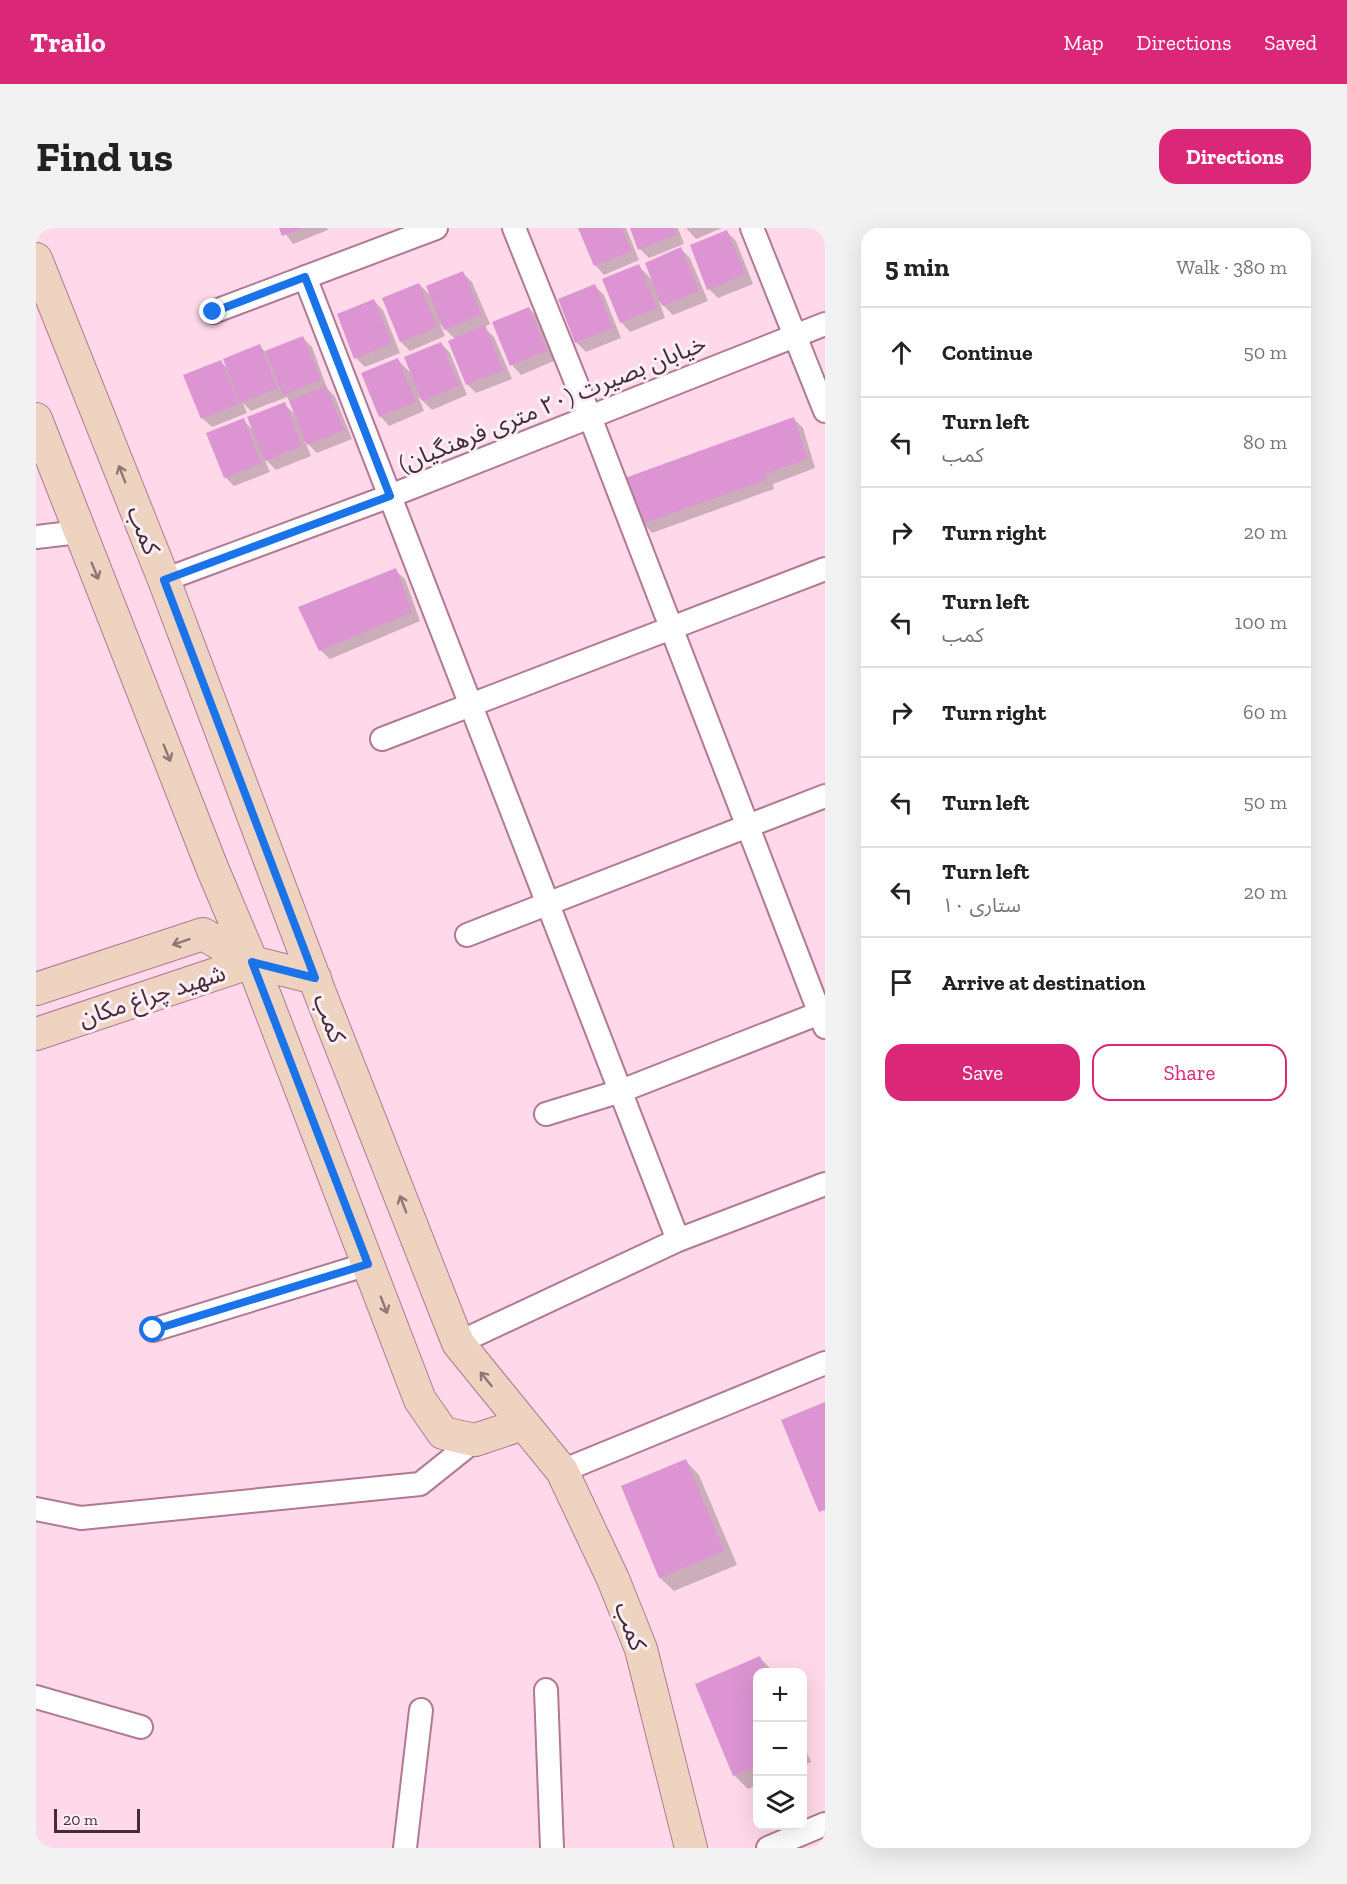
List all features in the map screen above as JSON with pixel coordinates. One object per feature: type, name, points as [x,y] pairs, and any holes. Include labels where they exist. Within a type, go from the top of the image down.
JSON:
[{"type":"street","points":[[213,312],[436,228]]},
{"type":"street","points":[[513,228],[590,417],[823,1017],[621,1091],[546,1114]]},
{"type":"street","points":[[752,228],[825,411]]},
{"type":"street","name":"کمب","points":[[36,260],[164,580],[315,978],[458,1343],[562,1472],[613,1578],[641,1648],[691,1848]]},
{"type":"street","points":[[305,277],[678,1240]]},
{"type":"street","name":"خیابان بصیرت (۲۰ متری فرهنگیان)","points":[[164,580],[390,496],[825,324]]},
{"type":"street","points":[[36,419],[79,532],[252,962],[420,1400],[443,1433],[475,1440]]},
{"type":"street","points":[[36,537],[79,532]]},
{"type":"street","points":[[381,739],[825,569]]},
{"type":"street","points":[[467,935],[825,796]]},
{"type":"street","name":"شهید چراغ مکان","points":[[36,989],[203,934],[252,962]]},
{"type":"street","points":[[252,962],[315,978]]},
{"type":"street","name":"شهید چراغ مکان","points":[[36,1034],[252,962]]},
{"type":"street","points":[[458,1343],[678,1240],[825,1184]]},
{"type":"street","points":[[153,1330],[368,1264]]},
{"type":"street","points":[[562,1472],[825,1363]]},
{"type":"street","points":[[36,1509],[81,1518],[420,1484],[475,1440],[523,1424]]},
{"type":"street","points":[[546,1690],[552,1848]]},
{"type":"street","points":[[36,1697],[141,1727]]},
{"type":"street","points":[[405,1848],[421,1710]]},
{"type":"street","points":[[768,1848],[825,1824]]},
{"type":"building","points":[[279,228],[302,228],[282,236]]},
{"type":"building","points":[[578,228],[622,228],[631,251],[594,266]]},
{"type":"building","points":[[630,228],[673,228],[676,235],[638,250]]},
{"type":"building","points":[[727,230],[745,274],[707,290],[690,245]]},
{"type":"building","points":[[681,247],[699,291],[662,306],[645,263]]},
{"type":"building","points":[[639,264],[657,308],[620,323],[602,279]]},
{"type":"building","points":[[463,271],[482,315],[444,330],[426,286]]},
{"type":"building","points":[[419,283],[437,327],[400,342],[382,298]]},
{"type":"building","points":[[595,284],[613,328],[575,343],[558,299]]},
{"type":"building","points":[[374,299],[392,343],[354,359],[337,314]]},
{"type":"building","points":[[529,307],[547,351],[510,366],[492,322]]},
{"type":"building","points":[[485,325],[503,370],[466,385],[448,341]]},
{"type":"building","points":[[303,336],[321,380],[283,395],[265,351]]},
{"type":"building","points":[[441,342],[459,386],[422,401],[404,357]]},
{"type":"building","points":[[260,344],[277,388],[240,403],[223,359]]},
{"type":"building","points":[[398,358],[416,402],[379,417],[361,373]]},
{"type":"building","points":[[221,360],[239,404],[201,419],[183,375]]},
{"type":"building","points":[[326,386],[344,430],[307,445],[289,401]]},
{"type":"building","points":[[285,402],[302,446],[265,461],[247,417]]},
{"type":"building","points":[[794,417],[807,459],[765,474],[766,480],[642,524],[622,479]]},
{"type":"building","points":[[244,418],[261,463],[224,478],[206,433]]},
{"type":"building","points":[[396,568],[412,612],[319,651],[298,607]]},
{"type":"building","points":[[825,1402],[825,1510],[819,1512],[781,1420]]},
{"type":"building","points":[[686,1459],[724,1551],[659,1578],[621,1486]]},
{"type":"building","points":[[760,1656],[765,1668],[753,1668],[753,1768],[733,1776],[695,1684]]},
{"type":"route","points":[[153,1330],[368,1264],[252,962],[315,978],[164,580],[390,496],[305,277],[213,312]]}]
